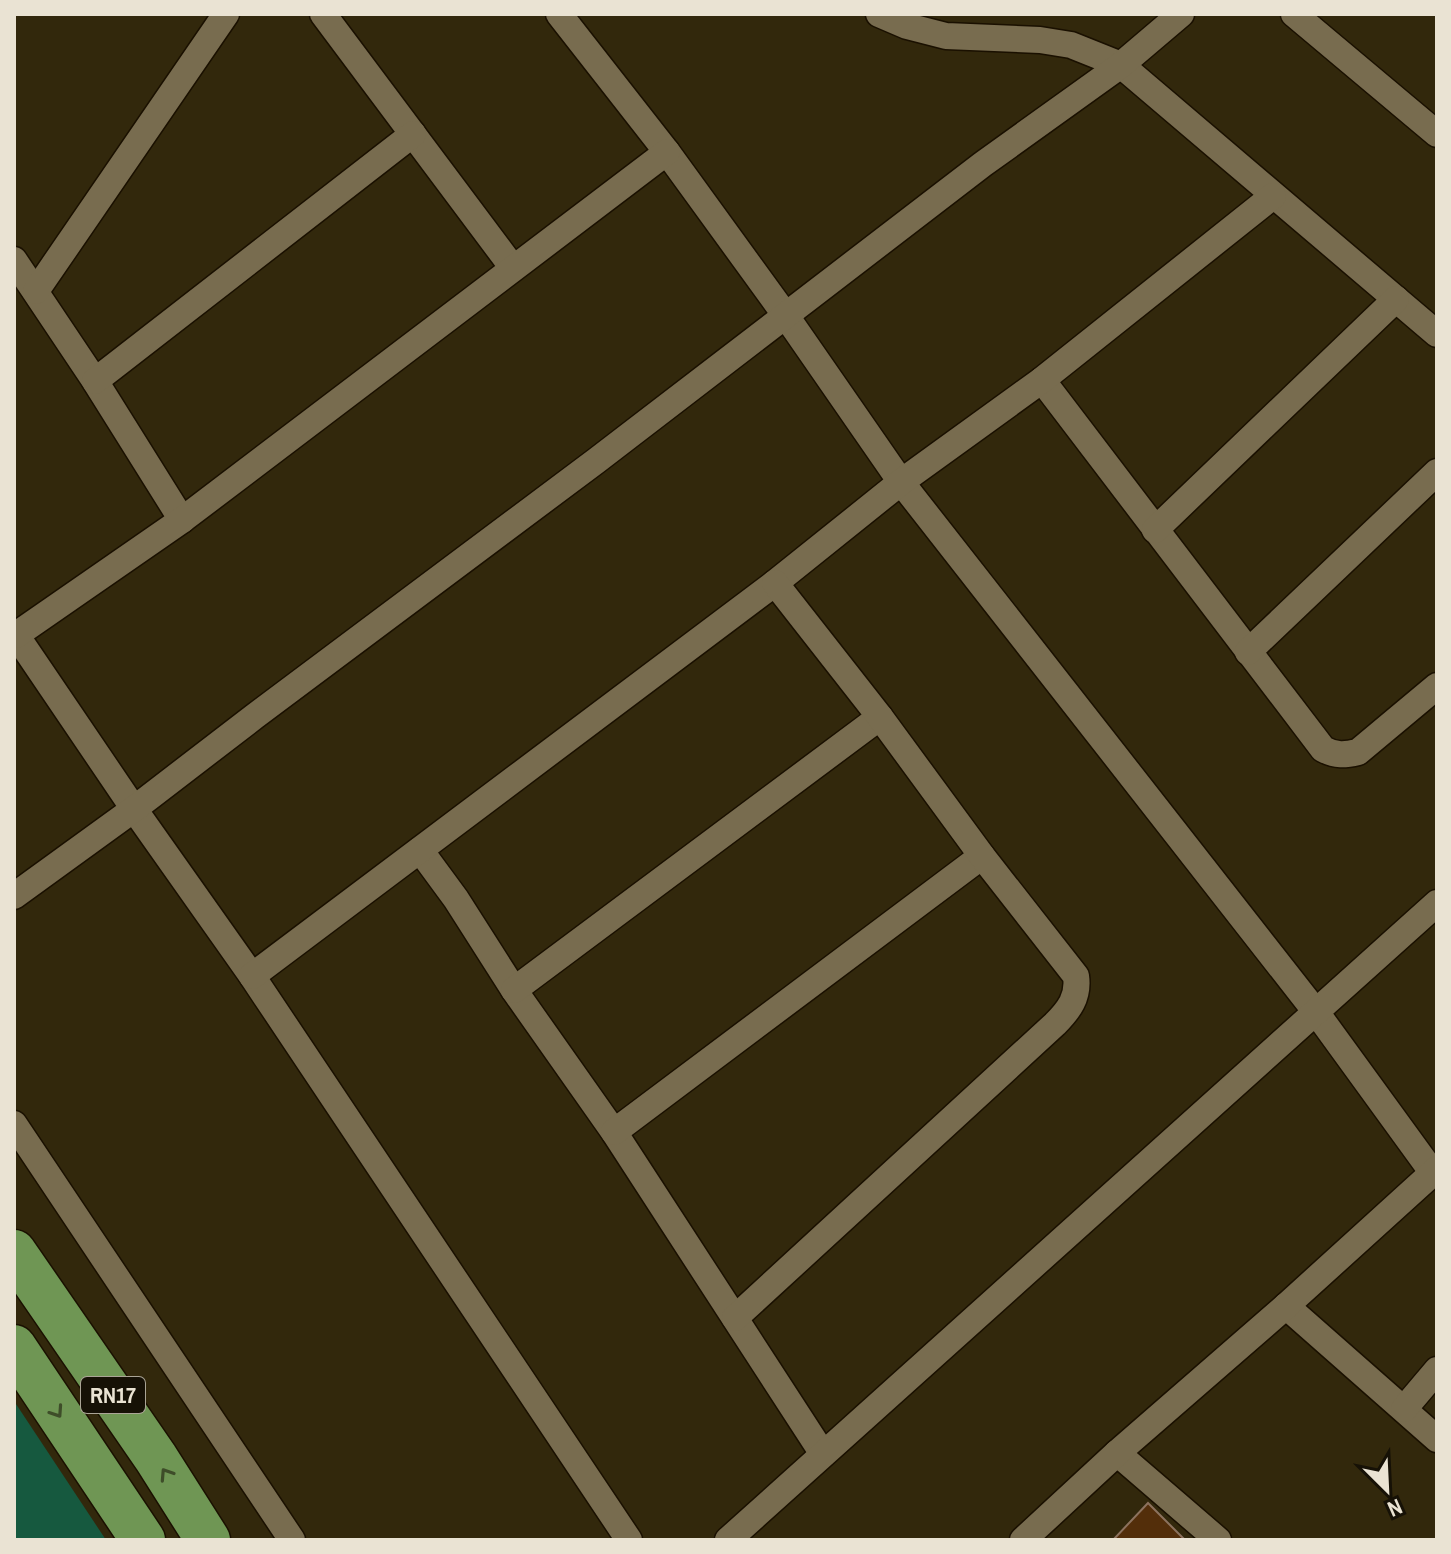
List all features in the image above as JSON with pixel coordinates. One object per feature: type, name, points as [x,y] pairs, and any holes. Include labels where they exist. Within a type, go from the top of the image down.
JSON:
[{"type":"highway","name":"RN17","points":[[14,1252],[156,1458],[208,1540]]},
{"type":"highway","name":"RN17","points":[[14,1347],[143,1540]]},
{"type":"street","points":[[36,291],[226,14]]},
{"type":"street","points":[[323,14],[513,268]]},
{"type":"street","points":[[559,14],[667,152],[901,482],[1316,1012],[1435,1171],[1023,1540]]},
{"type":"street","points":[[879,14],[907,26],[946,36],[1040,40],[1071,45],[1121,65],[1437,334]]},
{"type":"street","points":[[14,896],[609,452],[983,164],[1121,65],[1181,14]]},
{"type":"street","points":[[1294,14],[1437,134]]},
{"type":"street","points":[[95,381],[413,134]]},
{"type":"street","points":[[629,1540],[252,976],[15,634],[182,520],[667,152]]},
{"type":"street","points":[[252,976],[775,583],[901,482],[1042,380],[1273,196]]},
{"type":"street","points":[[14,260],[182,520]]},
{"type":"street","points":[[1155,530],[1396,299]]},
{"type":"street","points":[[1042,380],[1323,749],[1344,755],[1358,752],[1437,686]]},
{"type":"street","points":[[1248,652],[1437,472]]},
{"type":"street","points":[[735,1318],[1055,1024],[1076,995],[1076,976],[775,583]]},
{"type":"street","points":[[514,990],[880,717]]},
{"type":"street","points":[[420,850],[614,1132],[823,1454]]},
{"type":"street","points":[[614,1132],[982,856]]},
{"type":"street","points":[[728,1540],[1437,903]]},
{"type":"street","points":[[14,1124],[292,1540]]},
{"type":"street","points":[[1286,1306],[1437,1439]]},
{"type":"street","points":[[1404,1409],[1437,1370]]},
{"type":"street","points":[[1117,1453],[1218,1540]]},
{"type":"green space","points":[[14,1401],[106,1540],[14,1540]]},
{"type":"building","points":[[1148,1503],[1185,1540],[1113,1540]]}]
